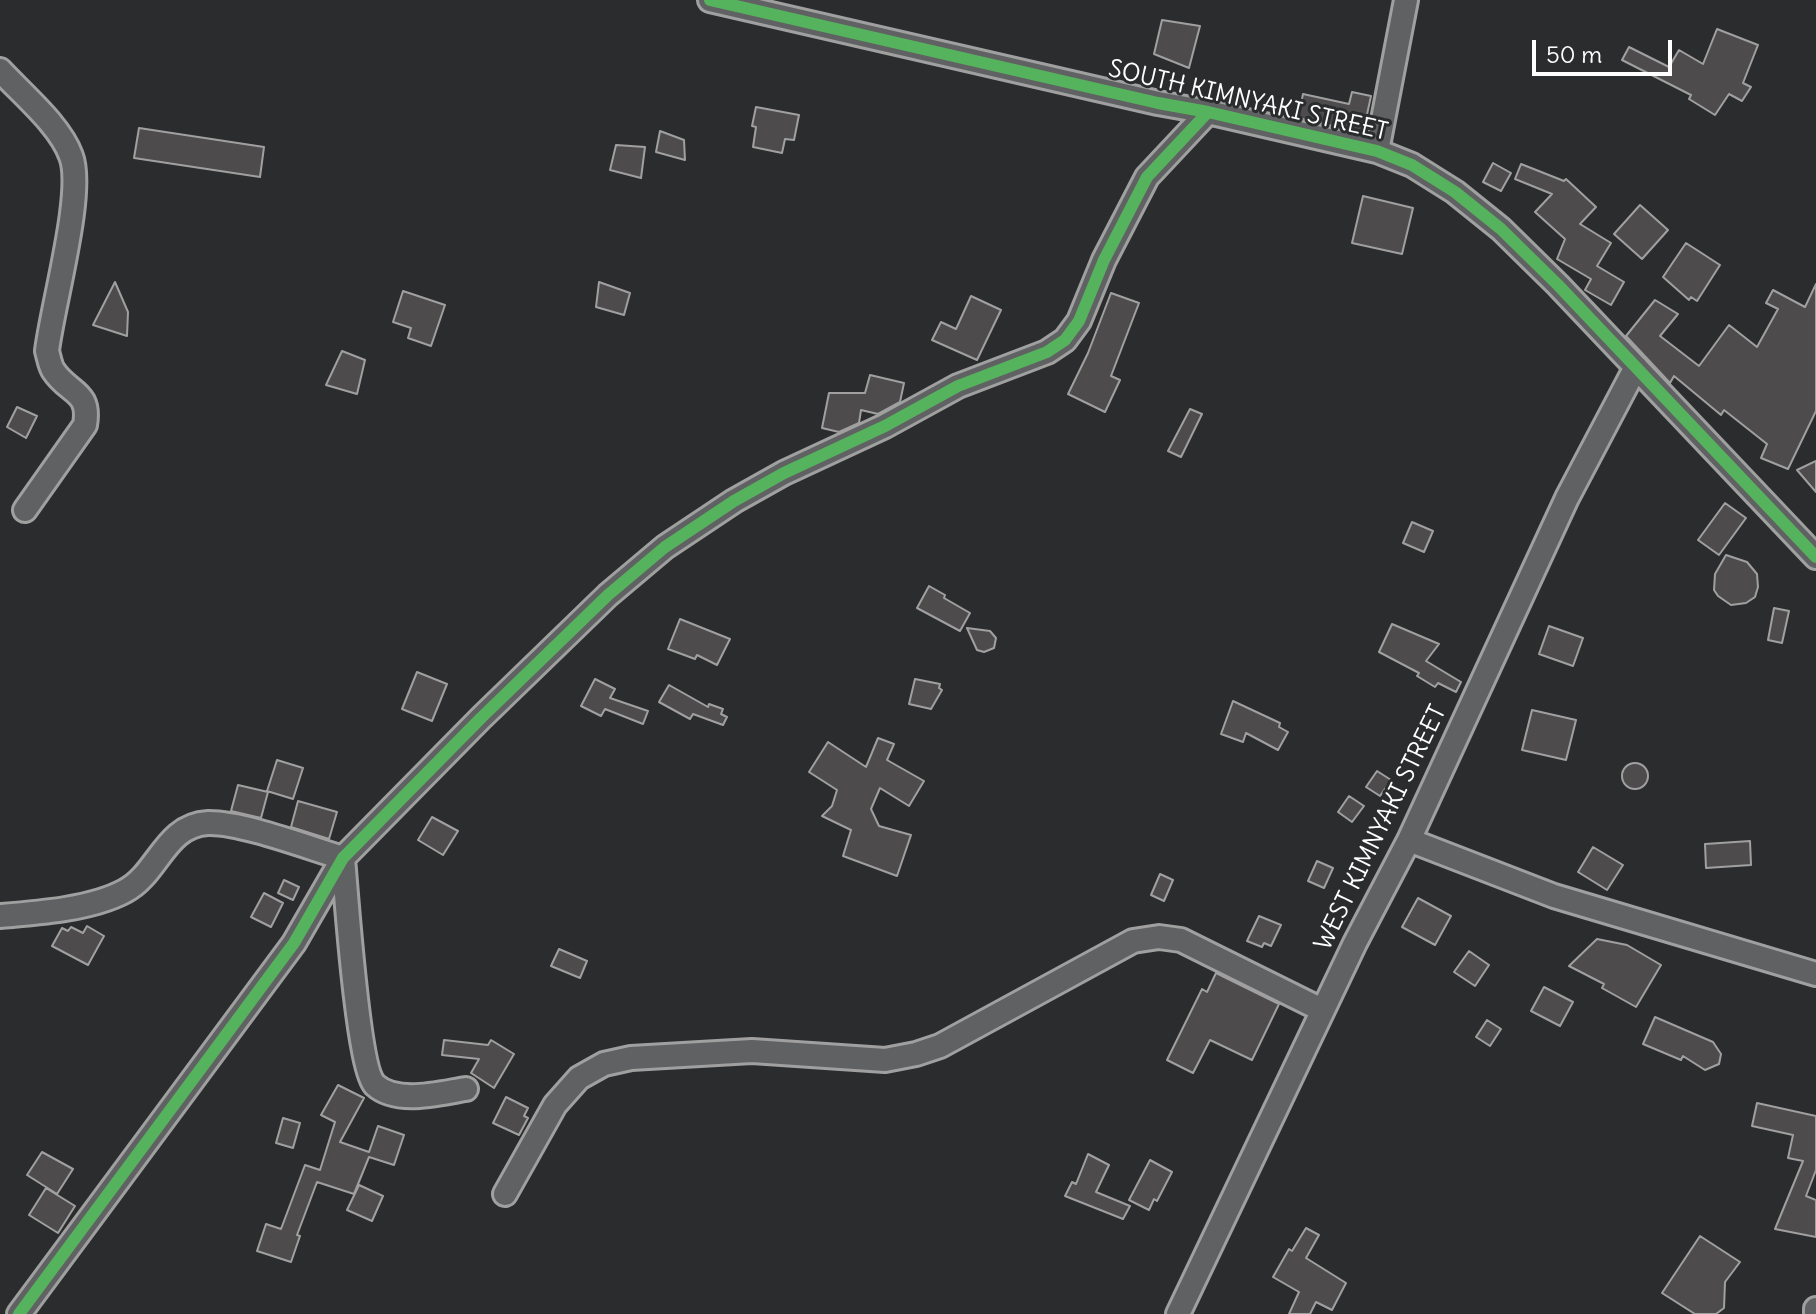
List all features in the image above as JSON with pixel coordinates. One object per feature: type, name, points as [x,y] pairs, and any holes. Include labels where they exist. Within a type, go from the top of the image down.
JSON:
[{"type":"street","name":"SOUTH KIMNYAKI STREET","points":[[710,0],[1377,151],[1412,165],[1455,192],[1501,229],[1816,557]]},
{"type":"street","points":[[1377,151],[1406,0]]},
{"type":"street","points":[[0,70],[40,112],[67,147],[75,170],[47,351],[52,368],[85,402],[87,413],[85,425],[25,510]]},
{"type":"street","points":[[19,1314],[294,943],[343,858],[537,662],[665,547],[734,501],[784,473],[885,426],[958,386],[1047,352],[1065,340],[1079,321],[1104,260],[1147,177],[1208,112]]},
{"type":"street","name":"WEST KIMNYAKI STREET","points":[[1178,1314],[1322,1010],[1409,840],[1567,498],[1636,367]]},
{"type":"street","points":[[0,916],[67,908],[125,891],[136,883],[174,837],[189,827],[206,823],[227,825],[343,858]]},
{"type":"street","points":[[1409,840],[1554,896],[1816,974]]},
{"type":"street","points":[[343,858],[351,955],[363,1046],[371,1079],[382,1089],[399,1094],[420,1096],[466,1089]]},
{"type":"street","points":[[505,1194],[555,1105],[579,1078],[604,1064],[631,1058],[752,1051],[885,1060],[916,1054],[940,1046],[1133,941],[1159,937],[1181,940],[1322,1010]]},
{"type":"building","points":[[1162,20],[1200,26],[1189,68],[1154,54]]},
{"type":"building","points":[[1717,29],[1758,45],[1743,83],[1751,87],[1742,101],[1729,94],[1715,115],[1689,99],[1691,95],[1622,60],[1629,47],[1669,67],[1679,50],[1703,64]]},
{"type":"building","points":[[1352,92],[1371,96],[1363,133],[1298,118],[1303,94],[1349,104]]},
{"type":"building","points":[[756,107],[799,115],[794,140],[785,139],[782,153],[753,147],[756,127],[752,126]]},
{"type":"building","points":[[139,128],[264,147],[260,177],[134,158]]},
{"type":"building","points":[[660,131],[684,140],[685,160],[656,152]]},
{"type":"building","points":[[616,145],[645,147],[641,178],[610,170]]},
{"type":"building","points":[[1493,163],[1511,173],[1501,191],[1483,182]]},
{"type":"building","points":[[1521,164],[1564,181],[1566,179],[1596,207],[1580,224],[1611,243],[1597,266],[1624,282],[1611,305],[1585,290],[1591,279],[1557,259],[1565,239],[1535,212],[1552,194],[1515,179]]},
{"type":"building","points":[[1363,196],[1413,208],[1402,254],[1352,243]]},
{"type":"building","points":[[1640,205],[1668,230],[1642,259],[1614,234]]},
{"type":"building","points":[[1686,243],[1720,265],[1697,301],[1691,297],[1689,300],[1663,277]]},
{"type":"building","points":[[115,282],[128,312],[127,336],[93,325]]},
{"type":"building","points":[[599,282],[630,293],[624,315],[596,307]]},
{"type":"building","points":[[1816,284],[1816,411],[1788,469],[1761,458],[1767,444],[1724,410],[1721,415],[1674,376],[1670,383],[1626,336],[1655,300],[1678,314],[1660,336],[1699,366],[1729,325],[1757,347],[1778,309],[1766,303],[1773,290],[1805,307]]},
{"type":"building","points":[[403,291],[445,305],[431,346],[408,338],[411,328],[393,322]]},
{"type":"building","points":[[1111,293],[1139,303],[1111,376],[1120,380],[1105,412],[1068,394]]},
{"type":"building","points":[[971,296],[1001,310],[977,360],[932,340],[941,322],[956,329]]},
{"type":"building","points":[[342,351],[365,360],[357,394],[326,385]]},
{"type":"building","points":[[870,375],[904,383],[900,402],[878,414],[861,410],[859,423],[839,432],[822,428],[829,393],[865,393]]},
{"type":"building","points":[[17,407],[37,416],[26,438],[7,427]]},
{"type":"building","points":[[1190,409],[1202,414],[1181,457],[1168,451]]},
{"type":"building","points":[[1816,461],[1816,492],[1797,470]]},
{"type":"building","points":[[1725,503],[1746,518],[1719,555],[1698,540]]},
{"type":"building","points":[[1412,522],[1433,531],[1424,552],[1403,543]]},
{"type":"building","points":[[1726,555],[1747,562],[1757,574],[1755,597],[1746,603],[1731,605],[1714,590],[1715,574]]},
{"type":"building","points":[[929,586],[970,613],[960,631],[917,608]]},
{"type":"building","points":[[1774,608],[1789,611],[1782,643],[1768,640]]},
{"type":"building","points":[[680,619],[730,639],[717,665],[697,655],[695,659],[668,649]]},
{"type":"building","points":[[1392,624],[1439,644],[1426,661],[1461,682],[1456,692],[1438,683],[1435,687],[1417,676],[1419,673],[1379,652]]},
{"type":"building","points":[[1549,626],[1583,638],[1573,666],[1539,654]]},
{"type":"building","points":[[967,628],[990,631],[996,638],[994,648],[984,652],[977,650]]},
{"type":"building","points":[[417,672],[447,684],[432,721],[402,709]]},
{"type":"building","points":[[595,679],[615,689],[610,698],[648,711],[643,724],[605,709],[601,716],[581,706]]},
{"type":"building","points":[[915,679],[940,684],[942,690],[931,709],[909,704]]},
{"type":"building","points":[[669,685],[708,707],[709,704],[723,709],[721,714],[727,717],[723,725],[693,714],[690,719],[659,702]]},
{"type":"building","points":[[1233,701],[1280,723],[1279,727],[1288,732],[1278,750],[1246,733],[1243,742],[1221,734]]},
{"type":"building","points":[[1532,710],[1576,720],[1566,760],[1522,750]]},
{"type":"building","points":[[878,738],[894,744],[887,760],[924,781],[909,806],[880,788],[871,809],[879,826],[911,835],[897,876],[843,856],[851,830],[822,816],[832,806],[837,790],[809,772],[828,742],[866,767]]},
{"type":"building","points":[[277,760],[303,768],[293,799],[267,791]]},
{"type":"building","points":[[1635,763],[1644,767],[1648,776],[1644,785],[1635,789],[1626,785],[1622,776],[1626,767]]},
{"type":"building","points":[[1377,771],[1391,780],[1380,796],[1366,787]]},
{"type":"building","points":[[238,785],[268,792],[261,818],[231,811]]},
{"type":"building","points":[[1349,796],[1364,806],[1352,822],[1338,812]]},
{"type":"building","points":[[298,801],[337,812],[329,839],[291,827]]},
{"type":"building","points":[[432,817],[458,831],[443,855],[418,840]]},
{"type":"building","points":[[1750,841],[1751,865],[1706,868],[1705,844]]},
{"type":"building","points":[[1593,847],[1623,865],[1607,890],[1578,872]]},
{"type":"building","points":[[1317,861],[1333,868],[1324,888],[1308,881]]},
{"type":"building","points":[[1160,874],[1173,880],[1164,901],[1151,895]]},
{"type":"building","points":[[284,880],[299,887],[293,900],[278,893]]},
{"type":"building","points":[[264,893],[283,903],[271,927],[251,917]]},
{"type":"building","points":[[1418,898],[1451,916],[1435,945],[1402,927]]},
{"type":"building","points":[[1259,916],[1281,925],[1271,946],[1264,943],[1262,947],[1247,941]]},
{"type":"building","points":[[87,926],[104,936],[88,965],[52,946],[62,928],[68,931],[71,927],[83,933]]},
{"type":"building","points":[[1597,939],[1627,945],[1661,965],[1636,1007],[1602,988],[1604,984],[1569,966]]},
{"type":"building","points":[[559,949],[587,961],[580,978],[551,966]]},
{"type":"building","points":[[1469,951],[1489,965],[1475,986],[1454,972]]},
{"type":"building","points":[[1216,973],[1279,1004],[1252,1060],[1210,1040],[1193,1073],[1167,1060],[1202,989],[1207,992]]},
{"type":"building","points":[[1544,987],[1573,1002],[1560,1026],[1531,1011]]},
{"type":"building","points":[[1655,1017],[1713,1042],[1721,1054],[1719,1064],[1705,1070],[1683,1056],[1681,1060],[1643,1044]]},
{"type":"building","points":[[1487,1020],[1501,1029],[1490,1046],[1476,1037]]},
{"type":"building","points":[[444,1040],[488,1045],[491,1040],[514,1054],[494,1088],[471,1073],[479,1059],[442,1055]]},
{"type":"building","points":[[338,1085],[364,1098],[340,1142],[369,1152],[378,1126],[404,1135],[394,1165],[369,1157],[354,1194],[317,1182],[297,1235],[300,1236],[291,1262],[257,1251],[266,1224],[281,1229],[305,1165],[320,1170],[335,1122],[321,1115]]},
{"type":"building","points":[[506,1097],[528,1108],[524,1116],[528,1118],[519,1135],[493,1123]]},
{"type":"building","points":[[1757,1103],[1816,1116],[1816,1170],[1806,1196],[1816,1200],[1816,1237],[1775,1229],[1803,1161],[1788,1158],[1793,1135],[1752,1126]]},
{"type":"building","points":[[283,1118],[300,1123],[293,1148],[276,1143]]},
{"type":"building","points":[[42,1152],[73,1169],[57,1194],[27,1175]]},
{"type":"building","points":[[1088,1154],[1109,1165],[1096,1192],[1130,1206],[1123,1219],[1065,1196],[1072,1182],[1076,1184]]},
{"type":"building","points":[[1150,1160],[1172,1172],[1149,1210],[1129,1200]]},
{"type":"building","points":[[359,1185],[383,1196],[372,1221],[347,1210]]},
{"type":"building","points":[[46,1188],[75,1206],[58,1233],[29,1215]]},
{"type":"building","points":[[1306,1228],[1319,1235],[1306,1258],[1346,1283],[1332,1310],[1316,1302],[1310,1314],[1289,1314],[1299,1292],[1273,1277]]},
{"type":"building","points":[[1700,1236],[1740,1262],[1725,1282],[1724,1308],[1716,1314],[1695,1314],[1662,1293]]},
{"type":"cycle path","points":[[710,0],[1377,151],[1412,165],[1455,192],[1501,229],[1816,557]]},
{"type":"cycle path","points":[[19,1314],[294,943],[343,858],[481,718],[608,595],[665,547],[734,501],[958,386],[1047,352],[1065,340],[1079,321],[1104,260],[1147,177],[1208,112]]}]
